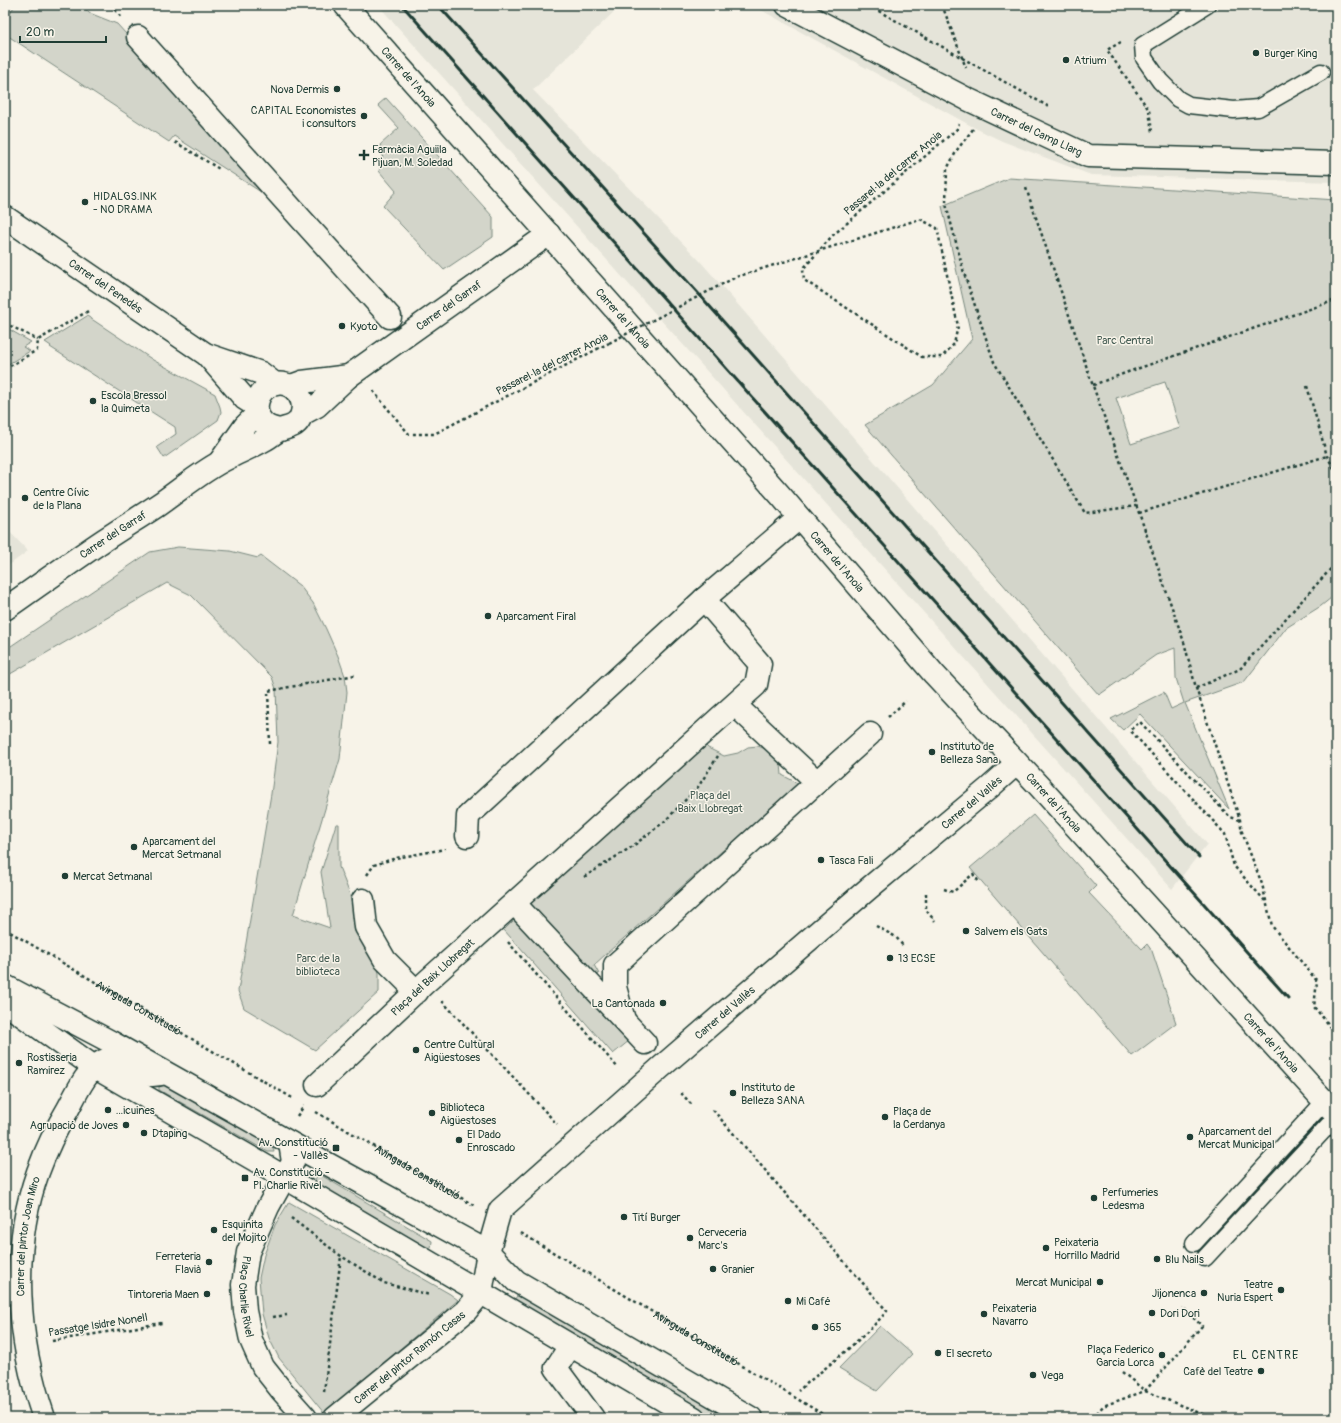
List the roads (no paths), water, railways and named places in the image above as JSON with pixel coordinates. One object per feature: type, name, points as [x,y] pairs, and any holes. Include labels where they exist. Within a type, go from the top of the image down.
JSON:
[{"type":"street","name":"Carrer de l'Anoia","points":[[345,5],[549,234],[585,278],[781,496],[934,674],[1017,763],[1332,1111]]},
{"type":"street","name":"Carrer del Camp Llarg","points":[[787,5],[967,99],[1088,156],[1336,163]]},
{"type":"street","points":[[138,37],[390,316]]},
{"type":"street","name":"Carrer del Penedés","points":[[5,217],[207,355],[245,399],[257,410]]},
{"type":"street","name":"Carrer del Garraf","points":[[5,609],[221,461],[265,440],[280,430],[294,426],[302,414],[317,406],[349,376],[549,234]]},
{"type":"street","name":"Carrer del Penedés","points":[[207,355],[261,373],[283,385]]},
{"type":"street","name":"Carrer del Garraf","points":[[221,461],[257,410],[258,399],[268,386],[349,376]]},
{"type":"street","points":[[283,385],[297,391],[303,406],[302,414]]},
{"type":"street","points":[[257,410],[260,420],[266,426],[280,430]]},
{"type":"street","points":[[467,836],[468,816],[704,599],[799,518]]},
{"type":"street","name":"Plaça del Baix Llobregat","points":[[317,1085],[421,988],[735,705],[756,684],[760,664],[704,599]]},
{"type":"street","points":[[735,705],[817,782]]},
{"type":"street","points":[[624,1020],[615,987],[615,965],[870,734]]},
{"type":"street","name":"Carrer del Vallès","points":[[481,1293],[488,1252],[500,1210],[659,1069],[1017,763]]},
{"type":"street","points":[[363,900],[366,927],[385,960],[421,988]]},
{"type":"street","points":[[515,904],[645,1043]]},
{"type":"street","points":[[5,986],[112,1042],[290,1143],[488,1252],[516,1281],[751,1418]]},
{"type":"street","points":[[5,1003],[94,1067],[694,1418]]},
{"type":"street","points":[[94,1067],[110,1059],[115,1060],[131,1070],[144,1074],[157,1076],[165,1073]]},
{"type":"street","name":"Carrer del pintor Joan Miro","points":[[44,1418],[31,1375],[25,1345],[20,1303],[21,1257],[27,1213],[38,1172],[54,1133],[94,1067]]},
{"type":"street","name":"Plaça Charlie Rivel","points":[[290,1143],[293,1162],[268,1207],[248,1252],[243,1285],[245,1310],[251,1340],[263,1367],[306,1418]]},
{"type":"street","name":"Carrer del pintor Ramón Casas","points":[[335,1418],[466,1311],[481,1293]]},
{"type":"street","points":[[570,1346],[556,1368],[593,1418]]},
{"type":"lane","points":[[1207,5],[1143,45],[1144,58],[1160,81],[1178,99],[1189,105],[1234,110],[1258,108],[1321,72]]},
{"type":"lane","points":[[1194,1243],[1332,1111]]},
{"type":"lane","points":[[1205,1258],[1332,1111]]},
{"type":"railway","points":[[402,5],[1288,998]]},
{"type":"railway","points":[[438,5],[697,292],[1199,857]]},
{"type":"place","name":"Burger King","points":[[1256,53]]},
{"type":"place","name":"Atrium","points":[[1066,60]]},
{"type":"place","name":"Nova Dermis","points":[[337,89]]},
{"type":"place","name":"CAPITAL Economistes i consultors","points":[[364,116]]},
{"type":"place","name":"Farmàcia Aguiila Pijuan, M. Soledad","points":[[364,155]]},
{"type":"place","name":"HIDALGS.INK - NO DRAMA","points":[[85,202]]},
{"type":"place","name":"Kyoto","points":[[342,326]]},
{"type":"place","name":"Escola Bressol la Quimeta","points":[[93,401]]},
{"type":"place","name":"Centre Cívic de la Plana","points":[[25,498]]},
{"type":"place","name":"Aparcament Firal","points":[[488,616]]},
{"type":"place","name":"Instituto de Belleza Sana","points":[[932,752]]},
{"type":"place","name":"Aparcament del Mercat Setmanal","points":[[134,847]]},
{"type":"place","name":"Tasca Fali","points":[[821,860]]},
{"type":"place","name":"Mercat Setmanal","points":[[65,876]]},
{"type":"place","name":"Salvem els Gats","points":[[966,931]]},
{"type":"place","name":"13 ECSE","points":[[890,958]]},
{"type":"place","name":"La Cantonada","points":[[663,1003]]},
{"type":"place","name":"Centre Cultural Aigüestoses","points":[[416,1050]]},
{"type":"place","name":"Rostisseria Ramirez","points":[[19,1063]]},
{"type":"place","name":"Instituto de Belleza SANA","points":[[733,1093]]},
{"type":"place","name":"...icuines","points":[[108,1110]]},
{"type":"place","name":"Biblioteca Aigüestoses","points":[[432,1113]]},
{"type":"place","name":"Plaça de la Cerdanya","points":[[885,1117]]},
{"type":"place","name":"Agrupació de Joves","points":[[126,1125]]},
{"type":"place","name":"Dtaping","points":[[144,1133]]},
{"type":"place","name":"Aparcament del Mercat Municipal","points":[[1190,1137]]},
{"type":"place","name":"El Dado Enroscado","points":[[459,1140]]},
{"type":"place","name":"Av. Constitució - Vallès","points":[[336,1148]]},
{"type":"place","name":"Av. Constitució - Pl. Charlie Rivel","points":[[245,1178]]},
{"type":"place","name":"Perfumeries Ledesma","points":[[1094,1198]]},
{"type":"place","name":"Tití Burger","points":[[624,1217]]},
{"type":"place","name":"Esquinita del Mojito","points":[[214,1230]]},
{"type":"place","name":"Cerveceria Marc's","points":[[690,1238]]},
{"type":"place","name":"Peixateria Horrillo Madrid","points":[[1046,1248]]},
{"type":"place","name":"Blu Nails","points":[[1157,1259]]},
{"type":"place","name":"Ferreteria Flavià","points":[[209,1262]]},
{"type":"place","name":"Granier","points":[[713,1269]]},
{"type":"place","name":"Mercat Municipal","points":[[1100,1282]]},
{"type":"place","name":"Teatre Nuria Espert","points":[[1281,1290]]},
{"type":"place","name":"Jijonenca","points":[[1204,1293]]},
{"type":"place","name":"Tintoreria Maen","points":[[207,1294]]},
{"type":"place","name":"Mi Café","points":[[788,1301]]},
{"type":"place","name":"Dori Dori","points":[[1152,1313]]},
{"type":"place","name":"Peixateria Navarro","points":[[984,1314]]},
{"type":"place","name":"365","points":[[815,1327]]},
{"type":"place","name":"El secreto","points":[[938,1353]]},
{"type":"place","name":"Plaça Federico Garcia Lorca","points":[[1162,1355]]},
{"type":"place","name":"Cafè del Teatre","points":[[1261,1371]]},
{"type":"place","name":"Vega","points":[[1033,1375]]},
{"type":"district","name":"EL CENTRE","points":[[1266,1355]]},
{"type":"park label","name":"Parc Central","points":[[1125,340]]},
{"type":"park label","name":"Parc de la biblioteca","points":[[318,964]]}]
